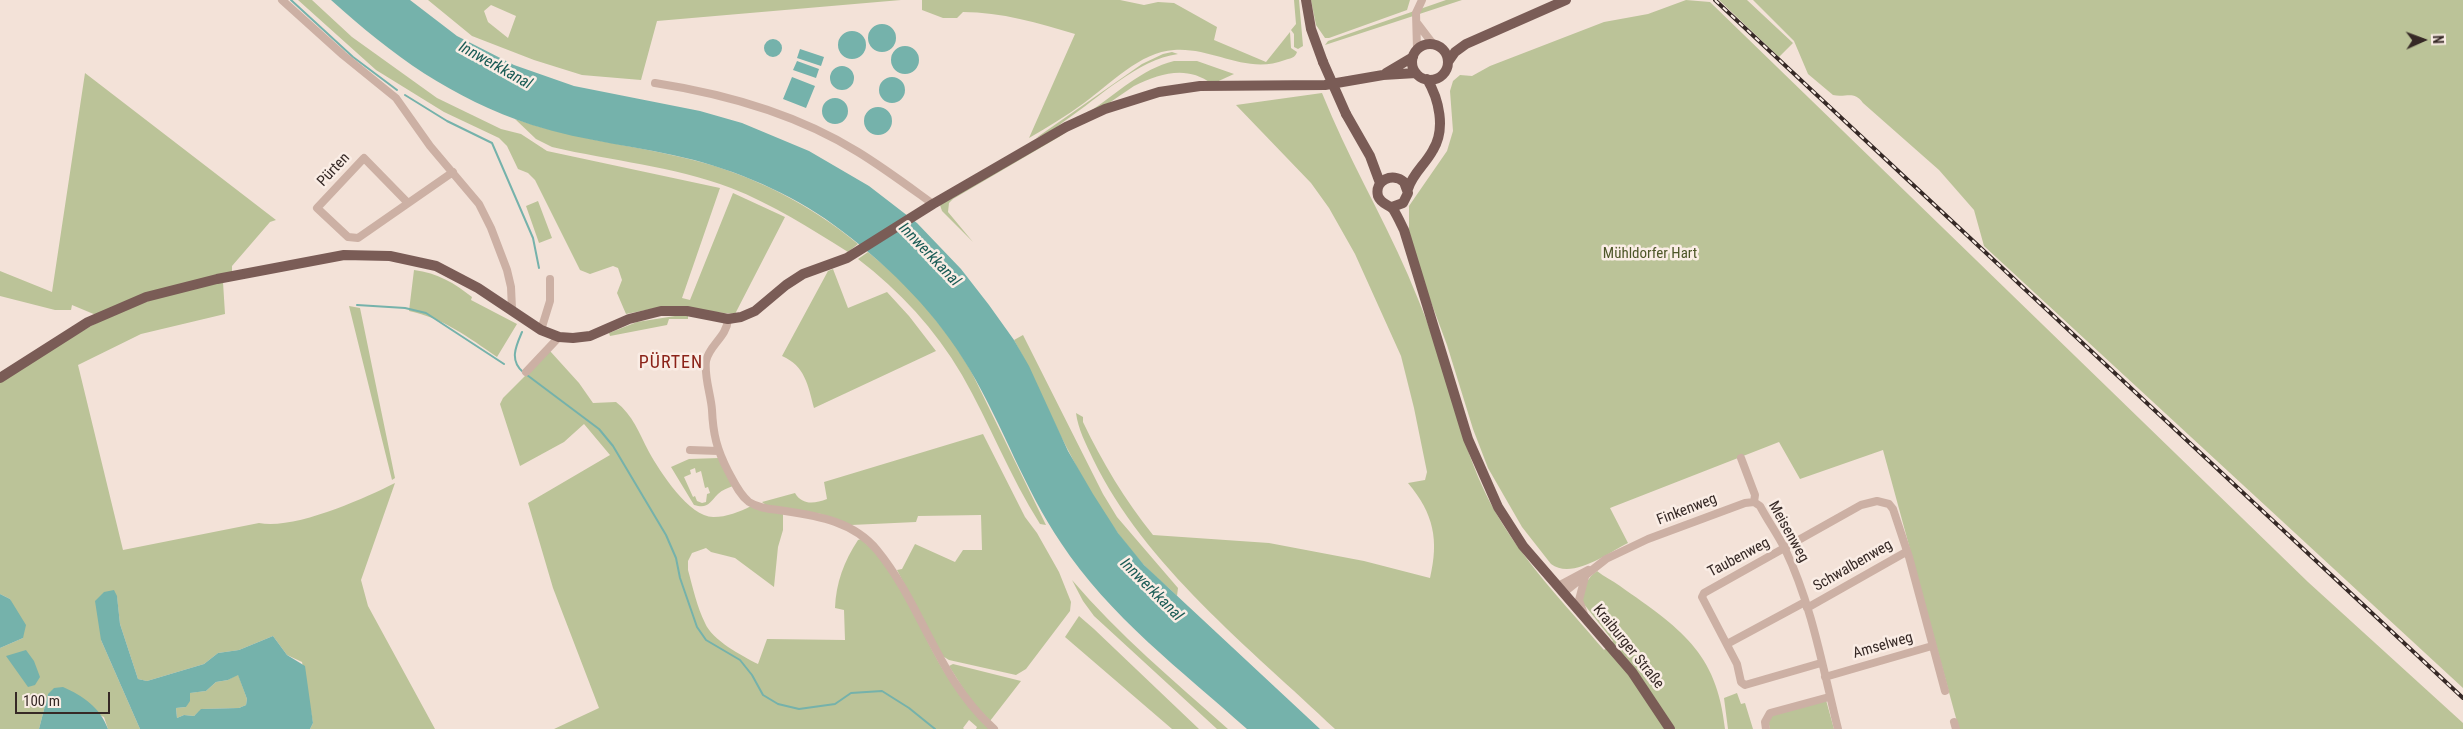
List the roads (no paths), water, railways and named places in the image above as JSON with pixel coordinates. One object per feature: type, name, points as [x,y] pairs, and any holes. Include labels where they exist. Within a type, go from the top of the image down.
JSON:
[{"type":"main road","points":[[1306,0],[1311,29],[1323,62],[1346,114],[1370,156],[1380,183],[1379,198],[1384,204],[1392,207],[1399,206],[1405,200]]},
{"type":"main road","points":[[1404,230],[1405,200],[1408,189],[1416,170],[1429,157],[1438,141],[1440,127],[1437,101],[1442,74],[1455,52],[1466,44],[1566,0]]},
{"type":"main road","points":[[1383,75],[1424,45],[1466,44]]},
{"type":"main road","points":[[1437,46],[1446,54],[1448,62]]},
{"type":"main road","points":[[1415,53],[1413,65],[1416,73]]},
{"type":"main road","points":[[0,378],[88,322],[146,297],[217,278],[338,256],[359,254],[390,256],[436,266],[478,288],[541,330],[559,337],[590,336],[629,318],[661,311],[686,311],[728,319],[741,317],[755,311],[786,284],[803,274],[850,256],[929,204],[1066,126],[1105,109],[1137,98],[1200,86],[1325,85],[1383,75],[1416,73],[1427,79],[1436,78],[1442,74]]},
{"type":"main road","points":[[1427,79],[1437,101]]},
{"type":"main road","points":[[1370,156],[1394,177],[1404,182],[1408,189]]},
{"type":"main road","points":[[1380,183],[1416,170]]},
{"type":"main road","points":[[1392,207],[1404,230]]},
{"type":"main road","name":"Kraiburger Straße","points":[[1404,230],[1477,463],[1493,499],[1523,546],[1632,672],[1670,729]]},
{"type":"street","points":[[282,0],[400,102],[430,146],[479,204],[491,228],[507,270],[512,288],[512,310]]},
{"type":"street","points":[[1415,53],[1416,13],[1422,0]]},
{"type":"street","points":[[1416,21],[1437,46]]},
{"type":"street","points":[[655,83],[740,101],[804,124],[859,152],[929,204]]},
{"type":"street","name":"Pürten","points":[[408,203],[364,158],[317,208],[348,237],[354,238],[408,203],[453,172]]},
{"type":"street","points":[[541,330],[550,301],[550,279]]},
{"type":"street","points":[[728,319],[726,330],[708,354],[706,361],[713,429],[718,451],[740,494],[750,503],[760,507],[828,519],[849,528],[872,544],[897,578],[942,664],[969,702],[994,729]]},
{"type":"street","points":[[526,372],[559,337]]},
{"type":"street","points":[[690,450],[718,451]]},
{"type":"street","points":[[1741,458],[1755,495],[1754,502]]},
{"type":"street","name":"Taubenweg","points":[[1821,663],[1745,685],[1741,682],[1737,664],[1702,597],[1704,592],[1785,549],[1861,505],[1877,501],[1889,504],[1893,509],[1906,552]]},
{"type":"street","name":"Finkenweg","points":[[1561,589],[1606,559],[1648,539],[1745,503],[1754,502]]},
{"type":"street","name":"Meisenweg","points":[[1754,502],[1760,506],[1785,549],[1806,605],[1838,729]]},
{"type":"street","name":"Schwalbenweg","points":[[1806,605],[1906,552],[1932,646]]},
{"type":"street","points":[[1586,618],[1579,600],[1582,585],[1588,571]]},
{"type":"street","points":[[1727,644],[1806,605]]},
{"type":"street","name":"Amselweg","points":[[1825,677],[1932,646],[1945,691]]},
{"type":"street","points":[[1766,729],[1765,722],[1770,713],[1829,697]]},
{"type":"water","name":"Innwerkkanal","points":[[331,0],[410,0],[457,36],[514,65],[574,86],[700,111],[742,123],[809,151],[869,186],[917,223],[961,269],[989,305],[1014,340],[1029,366],[1068,451],[1093,494],[1118,533],[1144,565],[1320,729],[1247,729],[1172,664],[1124,619],[1080,570],[1061,543],[1036,501],[982,391],[943,330],[896,277],[861,246],[826,219],[772,188],[733,172],[674,155],[552,131],[475,102],[400,57]]},
{"type":"water","points":[[882,24],[892,28],[896,38],[892,48],[882,52],[872,48],[868,38],[872,28]]},
{"type":"water","points":[[852,31],[862,35],[866,45],[862,55],[852,59],[842,55],[838,45],[842,35]]},
{"type":"water","points":[[769,39],[777,39],[782,44],[780,55],[769,57],[764,52],[764,44]]},
{"type":"water","points":[[905,46],[915,50],[919,60],[915,70],[905,74],[895,70],[891,60],[895,50]]},
{"type":"water","points":[[800,49],[824,57],[821,66],[797,58]]},
{"type":"water","points":[[797,61],[819,69],[816,78],[793,70]]},
{"type":"water","points":[[842,66],[851,69],[854,78],[851,87],[842,90],[833,87],[830,78],[833,69]]},
{"type":"water","points":[[792,77],[815,86],[806,108],[783,99]]},
{"type":"water","points":[[892,77],[901,81],[905,90],[901,99],[892,103],[883,99],[879,90],[883,81]]},
{"type":"water","points":[[835,98],[845,101],[848,111],[845,121],[835,124],[825,121],[822,111],[825,101]]},
{"type":"water","points":[[878,107],[888,111],[892,121],[888,131],[878,135],[868,131],[864,121],[868,111]]},
{"type":"water","points":[[114,590],[117,596],[120,624],[138,679],[147,681],[204,664],[218,653],[239,650],[273,636],[287,655],[305,666],[313,723],[310,729],[140,729],[101,640],[95,601],[104,592]],"holes":[[[238,675],[247,699],[246,705],[239,708],[201,709],[194,716],[184,715],[177,718],[176,708],[186,707],[190,701],[190,693],[206,691],[216,682],[228,680]]]},
{"type":"water","points":[[0,594],[10,599],[26,625],[23,638],[0,648]]},
{"type":"water","points":[[26,650],[34,661],[40,677],[35,685],[28,687],[6,656]]},
{"type":"water","points":[[63,687],[77,694],[96,708],[108,729],[39,729],[48,694],[54,688]]},
{"type":"waterway","points":[[291,0],[353,57],[397,90]]},
{"type":"waterway","points":[[405,95],[447,121],[492,143],[533,238],[539,268]]},
{"type":"waterway","points":[[357,305],[405,308],[426,313],[504,364]]},
{"type":"waterway","points":[[522,332],[516,348],[515,358],[516,363],[523,372]]},
{"type":"waterway","points":[[527,375],[599,429],[613,446],[666,535],[676,558],[680,578],[697,627],[706,640],[740,660],[752,675],[763,695],[778,704],[799,709],[835,704],[851,693],[882,691],[909,708],[935,729]]},
{"type":"railway","points":[[1715,0],[2463,698]]},
{"type":"district","name":"PÜRTEN","points":[[671,363]]},
{"type":"park label","name":"Mühldorfer Hart","points":[[1650,254]]}]
